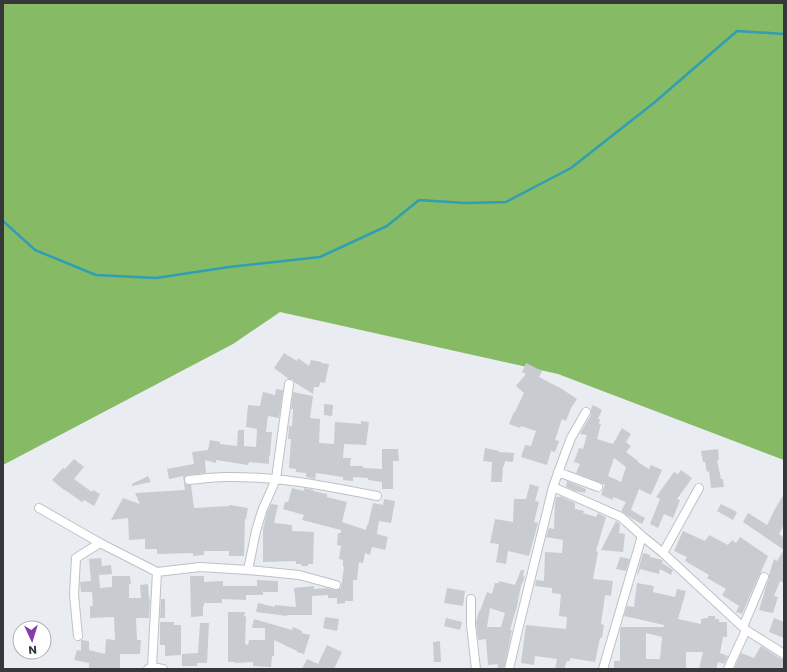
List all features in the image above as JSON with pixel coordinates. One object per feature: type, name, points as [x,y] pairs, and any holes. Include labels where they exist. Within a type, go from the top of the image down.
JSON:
[{"type":"street","points":[[248,570],[256,531],[262,511],[276,479],[289,384]]},
{"type":"street","points":[[510,669],[553,487],[571,438],[586,412]]},
{"type":"street","points":[[558,472],[598,487]]},
{"type":"street","points":[[189,480],[224,477],[276,479],[325,485],[377,496]]},
{"type":"street","points":[[553,487],[621,517],[745,628],[784,654]]},
{"type":"street","points":[[663,553],[698,488]]},
{"type":"street","points":[[39,508],[100,543],[157,572],[200,567],[248,570],[299,575],[336,586]]},
{"type":"street","points":[[603,669],[642,536]]},
{"type":"street","points":[[78,636],[74,595],[76,558],[100,543]]},
{"type":"street","points":[[157,572],[150,668],[163,669]]},
{"type":"street","points":[[728,669],[764,577]]},
{"type":"street","points":[[471,599],[471,625],[476,669]]},
{"type":"green space","points":[[3,3],[784,3],[784,460],[558,374],[280,312],[233,344],[3,465]]},
{"type":"building","points":[[284,353],[297,361],[298,358],[309,366],[311,360],[329,364],[325,383],[320,382],[319,387],[314,387],[313,394],[294,382],[292,379],[289,379],[274,368]]},
{"type":"building","points":[[526,363],[542,371],[539,377],[577,399],[571,408],[566,421],[562,419],[555,440],[559,441],[555,452],[551,451],[547,465],[521,457],[525,445],[531,446],[536,431],[509,424],[524,393],[516,386],[526,374],[522,372]]},
{"type":"building","points":[[276,389],[283,390],[279,418],[268,416],[266,432],[272,432],[269,464],[249,462],[248,465],[216,460],[216,463],[205,460],[206,473],[188,475],[184,478],[187,485],[191,485],[194,508],[230,505],[248,508],[245,519],[244,556],[229,556],[229,551],[204,551],[204,555],[193,556],[193,553],[157,554],[157,549],[145,549],[145,539],[129,540],[128,518],[111,520],[123,498],[140,504],[135,493],[185,490],[183,476],[169,479],[167,469],[194,464],[192,452],[208,450],[210,440],[220,442],[220,444],[237,446],[238,430],[244,430],[244,446],[256,447],[257,429],[246,427],[248,405],[260,406],[263,392],[275,395]]},
{"type":"building","points":[[293,392],[313,396],[310,418],[320,419],[319,443],[334,444],[335,422],[361,424],[361,421],[369,422],[366,445],[344,444],[343,458],[351,458],[350,466],[363,466],[363,468],[382,469],[382,449],[398,449],[399,461],[393,461],[393,489],[382,489],[382,482],[368,480],[368,478],[353,477],[353,481],[343,480],[343,477],[316,473],[315,479],[306,477],[306,473],[296,472],[296,469],[289,468],[291,439],[288,439],[289,426],[292,426],[293,409],[291,409]]},
{"type":"building","points":[[324,404],[333,405],[332,416],[324,415]]},
{"type":"building","points":[[593,405],[602,410],[598,419],[600,419],[599,424],[601,424],[597,439],[613,444],[622,428],[631,434],[626,442],[631,446],[626,452],[649,469],[651,465],[662,470],[651,495],[639,489],[631,510],[645,518],[642,524],[621,511],[626,502],[613,497],[613,500],[601,495],[605,485],[576,473],[580,464],[574,462],[579,448],[583,449],[587,435],[580,434],[591,415]],"holes":[[[614,458],[626,467],[621,482],[608,476]]]},
{"type":"building","points":[[485,448],[499,452],[514,453],[513,462],[505,461],[503,466],[502,482],[491,482],[492,462],[483,461]]},
{"type":"building","points":[[718,449],[719,460],[717,460],[724,487],[711,488],[709,471],[707,472],[701,451]]},
{"type":"building","points":[[74,459],[84,467],[74,479],[92,492],[93,490],[100,494],[94,506],[84,500],[82,502],[52,480]]},
{"type":"building","points":[[681,470],[692,478],[677,499],[680,500],[673,518],[664,514],[658,528],[650,524],[660,499],[656,497],[674,472],[678,474]]},
{"type":"building","points":[[148,476],[151,482],[132,486],[132,484]]},
{"type":"building","points":[[567,481],[586,489],[585,493],[566,487]]},
{"type":"building","points":[[530,484],[539,487],[535,501],[539,502],[534,522],[538,523],[529,556],[508,551],[506,564],[496,562],[499,544],[490,543],[495,519],[513,522],[514,499],[526,499]]},
{"type":"building","points":[[292,488],[304,491],[304,488],[313,490],[327,494],[327,497],[347,502],[342,522],[366,530],[373,503],[383,505],[384,499],[395,501],[391,523],[379,521],[377,534],[388,537],[385,550],[372,547],[370,555],[365,553],[363,563],[359,562],[357,580],[353,580],[353,601],[345,601],[345,603],[337,604],[337,598],[328,598],[328,595],[312,596],[312,615],[287,616],[256,612],[258,603],[275,607],[275,605],[296,607],[294,588],[314,586],[314,589],[327,588],[335,590],[341,588],[344,567],[343,560],[339,559],[341,546],[337,545],[338,533],[341,533],[341,530],[302,520],[304,515],[283,509],[285,502],[288,502]]},
{"type":"building","points":[[784,494],[784,524],[779,534],[784,538],[784,550],[743,522],[748,513],[767,525]]},
{"type":"building","points":[[560,496],[575,503],[575,509],[584,511],[583,513],[596,517],[598,513],[606,517],[596,551],[598,552],[593,579],[613,581],[611,596],[605,595],[601,624],[604,625],[595,662],[570,658],[570,661],[567,661],[564,669],[555,669],[557,659],[535,656],[534,665],[521,663],[526,625],[566,629],[567,617],[559,616],[561,594],[552,593],[552,588],[535,586],[536,580],[544,581],[545,552],[562,553],[563,540],[546,537],[549,528],[554,529],[555,502],[556,497]]},
{"type":"building","points":[[271,504],[278,505],[274,523],[292,525],[292,531],[314,532],[313,564],[301,566],[301,564],[296,564],[296,561],[263,562],[263,529]]},
{"type":"building","points":[[721,504],[737,512],[733,520],[717,511]]},
{"type":"building","points":[[616,521],[620,524],[619,533],[625,534],[623,552],[601,550]]},
{"type":"building","points":[[683,531],[705,541],[709,535],[728,545],[732,540],[736,543],[740,537],[768,556],[742,614],[736,612],[739,606],[722,595],[726,589],[707,578],[709,575],[685,561],[687,557],[674,551]]},
{"type":"building","points":[[784,550],[784,583],[780,581],[774,596],[778,597],[773,613],[759,610],[774,559],[777,561]]},
{"type":"building","points":[[643,553],[650,555],[650,557],[663,560],[662,563],[673,570],[671,575],[660,569],[659,574],[640,569],[638,575]]},
{"type":"building","points":[[620,557],[630,559],[626,571],[616,569]]},
{"type":"building","points":[[101,558],[102,566],[111,565],[112,574],[99,575],[100,588],[112,587],[112,576],[130,576],[131,584],[129,584],[129,598],[141,598],[140,585],[148,584],[150,599],[149,618],[136,618],[137,640],[141,640],[140,654],[120,654],[120,669],[89,669],[89,663],[74,660],[77,650],[81,651],[81,640],[89,641],[89,650],[105,654],[106,639],[115,640],[114,617],[90,618],[90,606],[93,606],[92,592],[81,592],[80,582],[91,581],[89,559]]},
{"type":"building","points":[[521,570],[524,570],[523,576],[525,577],[521,586],[510,630],[512,630],[504,669],[497,669],[498,664],[488,665],[486,639],[478,640],[476,622],[487,592],[492,594],[495,583],[499,583],[499,581],[515,585]],"holes":[[[490,608],[505,613],[501,627],[487,627]]]},
{"type":"building","points":[[190,576],[204,576],[204,582],[223,581],[223,586],[257,586],[257,580],[278,581],[278,592],[263,592],[263,595],[246,595],[246,600],[222,599],[222,603],[204,603],[203,616],[191,617]]},
{"type":"building","points":[[637,583],[654,586],[653,592],[675,597],[677,589],[686,591],[678,619],[701,624],[701,619],[708,618],[708,616],[715,616],[715,619],[719,619],[719,622],[727,622],[727,637],[723,637],[720,653],[728,656],[724,664],[718,662],[716,669],[699,669],[703,652],[686,652],[686,669],[614,669],[614,661],[620,661],[621,627],[664,627],[664,625],[624,616],[627,606],[634,607]],"holes":[[[646,633],[662,637],[660,659],[646,659]]]},
{"type":"building","points":[[447,588],[465,591],[463,606],[444,603]]},
{"type":"building","points":[[161,599],[165,599],[165,618],[160,618]]},
{"type":"building","points":[[228,612],[245,612],[245,644],[248,645],[249,640],[265,640],[265,628],[252,628],[254,619],[292,630],[293,627],[302,631],[302,633],[310,635],[304,654],[274,640],[274,656],[272,656],[271,667],[253,666],[253,662],[228,662]]},
{"type":"building","points":[[325,617],[339,619],[337,631],[323,628]]},
{"type":"building","points":[[446,618],[462,622],[460,630],[444,626]]},
{"type":"building","points":[[774,618],[784,622],[784,638],[769,632]]},
{"type":"building","points":[[160,622],[174,622],[174,625],[181,625],[181,655],[165,656],[165,645],[160,645]]},
{"type":"building","points":[[200,623],[209,623],[207,663],[197,663],[197,666],[182,666],[182,654],[198,653]]},
{"type":"building","points":[[440,641],[441,662],[434,662],[433,642]]},
{"type":"building","points":[[327,645],[342,652],[334,669],[302,669],[307,659],[318,664]]},
{"type":"building","points":[[761,646],[781,659],[784,659],[784,666],[782,669],[734,669],[741,653],[754,658]]},
{"type":"waterway","points":[[3,221],[35,250],[96,275],[156,278],[229,267],[320,257],[387,226],[419,200],[465,203],[506,202],[571,168],[655,102],[737,31],[784,34]]}]
